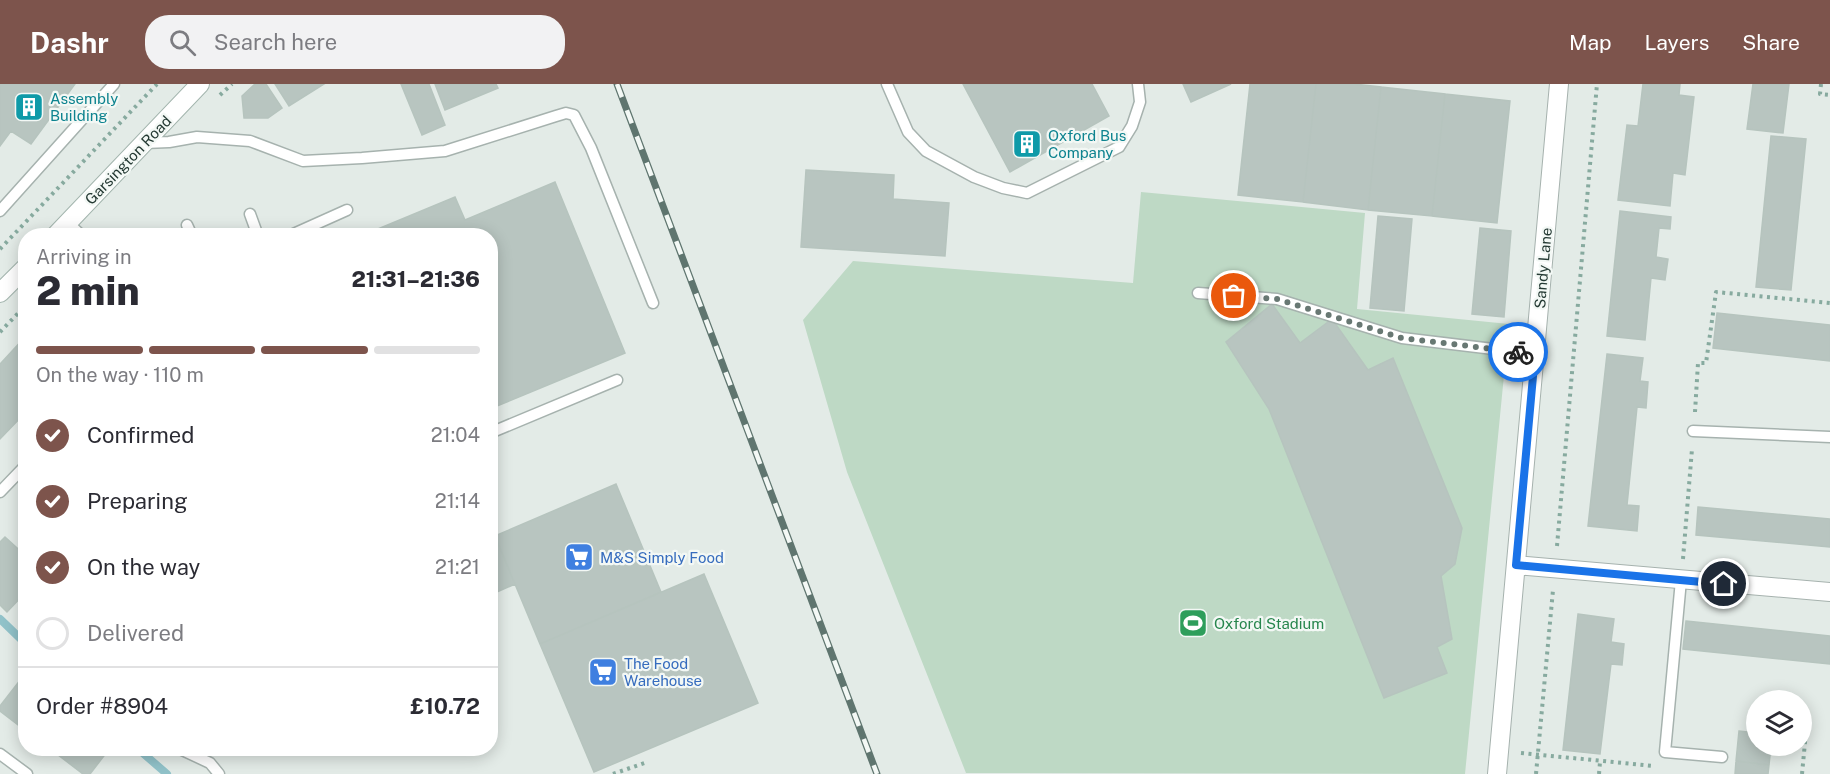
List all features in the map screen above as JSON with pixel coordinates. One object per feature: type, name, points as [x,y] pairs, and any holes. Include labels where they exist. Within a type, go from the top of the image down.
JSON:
[{"type":"street","name":"Garsington Road","points":[[62,228],[200,84]]},
{"type":"street","name":"Sandy Lane","points":[[1497,774],[1559,84]]},
{"type":"street","points":[[0,293],[18,275]]},
{"type":"street","points":[[1516,565],[1830,592]]},
{"type":"lane","points":[[0,211],[114,84]]},
{"type":"lane","points":[[887,84],[908,132],[926,151],[974,177],[1003,188],[1026,193],[1119,147],[1132,126],[1140,102],[1138,84]]},
{"type":"lane","points":[[144,143],[169,142],[197,137],[250,141],[303,161],[362,159],[445,151],[566,113],[574,115],[591,148],[653,303]]},
{"type":"lane","points":[[307,228],[347,210]]},
{"type":"lane","points":[[250,214],[255,228]]},
{"type":"lane","points":[[1198,292],[1277,299],[1402,338],[1535,354]]},
{"type":"lane","points":[[498,430],[617,380]]},
{"type":"lane","points":[[1693,431],[1830,437]]},
{"type":"lane","points":[[0,492],[18,473]]},
{"type":"lane","points":[[1681,580],[1665,752],[1722,757]]},
{"type":"lane","points":[[0,754],[27,774]]},
{"type":"lane","points":[[195,756],[210,763],[219,774]]},
{"type":"path","points":[[20,228],[158,84]]},
{"type":"path","points":[[1536,774],[1597,84]]},
{"type":"path","points":[[1821,84],[1820,94],[1830,95]]},
{"type":"path","points":[[0,249],[18,230]]},
{"type":"path","points":[[1681,580],[1698,363],[1706,363],[1716,292],[1830,303]]},
{"type":"path","points":[[0,332],[18,313]]},
{"type":"path","points":[[1499,750],[1653,767],[1665,752]]},
{"type":"path","points":[[1802,774],[1804,756]]},
{"type":"path","points":[[613,774],[647,762]]},
{"type":"path","points":[[1599,774],[1600,762]]},
{"type":"green space","name":"Oxford Stadium","points":[[1141,192],[1365,213],[1357,309],[1509,324],[1465,774],[966,773],[847,472],[803,320],[853,261],[1133,283]]},
{"type":"building","name":"Assembly Building","points":[[0,84],[75,84],[31,144],[11,131],[0,146]]},
{"type":"building","points":[[255,84],[266,84],[282,108],[268,118],[244,118],[242,96]]},
{"type":"building","points":[[275,84],[324,84],[289,106]]},
{"type":"building","points":[[401,84],[429,84],[445,125],[422,135]]},
{"type":"building","points":[[435,84],[496,84],[498,88],[445,110]]},
{"type":"building","name":"Oxford Bus Company","points":[[963,84],[1092,84],[1109,116],[1010,172]]},
{"type":"building","points":[[1183,84],[1231,84],[1191,102]]},
{"type":"building","points":[[1250,84],[1316,84],[1303,202],[1238,195]]},
{"type":"building","points":[[1316,84],[1381,87],[1368,210],[1303,202]]},
{"type":"building","points":[[1643,84],[1680,84],[1679,95],[1694,97],[1685,175],[1673,173],[1670,206],[1618,200],[1627,125],[1638,126]]},
{"type":"building","points":[[1753,84],[1789,84],[1783,133],[1747,129]]},
{"type":"building","points":[[1381,87],[1445,94],[1432,216],[1368,210]]},
{"type":"building","points":[[1445,94],[1510,101],[1497,223],[1432,216]]},
{"type":"building","points":[[1771,136],[1806,139],[1791,290],[1756,287]]},
{"type":"building","points":[[806,170],[894,175],[893,199],[949,203],[945,256],[801,247]]},
{"type":"building","points":[[555,182],[625,353],[498,406],[498,228],[380,228],[455,197],[465,220]]},
{"type":"building","points":[[1620,211],[1671,217],[1670,229],[1659,228],[1656,257],[1668,259],[1665,280],[1651,278],[1645,340],[1607,336]]},
{"type":"building","points":[[1378,216],[1412,219],[1404,311],[1370,308]]},
{"type":"building","points":[[1480,228],[1511,231],[1504,317],[1472,314]]},
{"type":"building","points":[[1272,304],[1300,343],[1332,319],[1368,370],[1393,358],[1462,528],[1455,564],[1441,576],[1452,639],[1437,647],[1447,673],[1384,698],[1269,409],[1226,342]]},
{"type":"building","points":[[1717,313],[1830,325],[1830,361],[1713,348]]},
{"type":"building","points":[[18,345],[18,420],[0,439],[0,364]]},
{"type":"building","points":[[1607,354],[1643,358],[1640,381],[1648,382],[1646,408],[1637,407],[1627,505],[1639,506],[1637,531],[1588,526]]},
{"type":"building","points":[[616,484],[661,592],[540,644],[498,543],[498,535]]},
{"type":"building","points":[[1698,507],[1830,519],[1830,547],[1696,535]]},
{"type":"building","points":[[5,537],[18,549],[18,600],[7,612],[0,605],[0,542]]},
{"type":"building","points":[[498,544],[515,584],[498,591]]},
{"type":"building","points":[[704,574],[758,703],[594,772],[540,644]]},
{"type":"building","points":[[1578,614],[1614,619],[1611,642],[1624,644],[1622,665],[1611,664],[1600,754],[1563,750]]},
{"type":"building","points":[[1686,621],[1830,636],[1830,664],[1683,649]]},
{"type":"building","points":[[18,683],[18,725],[0,711],[0,706]]},
{"type":"building","points":[[1739,731],[1746,732],[1746,756],[1770,756],[1769,765],[1736,761]]},
{"type":"building","points":[[59,756],[104,756],[90,774],[83,774]]},
{"type":"building","points":[[1736,761],[1769,765],[1768,774],[1735,774]]},
{"type":"waterway","points":[[0,619],[18,636]]},
{"type":"waterway","points":[[146,756],[167,774]]},
{"type":"railway","points":[[617,84],[877,774]]},
{"type":"way so far","points":[[1234,296],[1277,299],[1402,338],[1518,352]]},
{"type":"place","name":"Assembly Building","points":[[29,107]]},
{"type":"place","name":"Oxford Bus Company","points":[[1027,144]]},
{"type":"place","name":"M&S Simply Food","points":[[579,557]]},
{"type":"place","name":"Oxford Stadium","points":[[1193,623]]},
{"type":"place","name":"The Food Warehouse","points":[[603,672]]},
{"type":"route","points":[[1518,352],[1535,354],[1516,565],[1724,584]]}]
